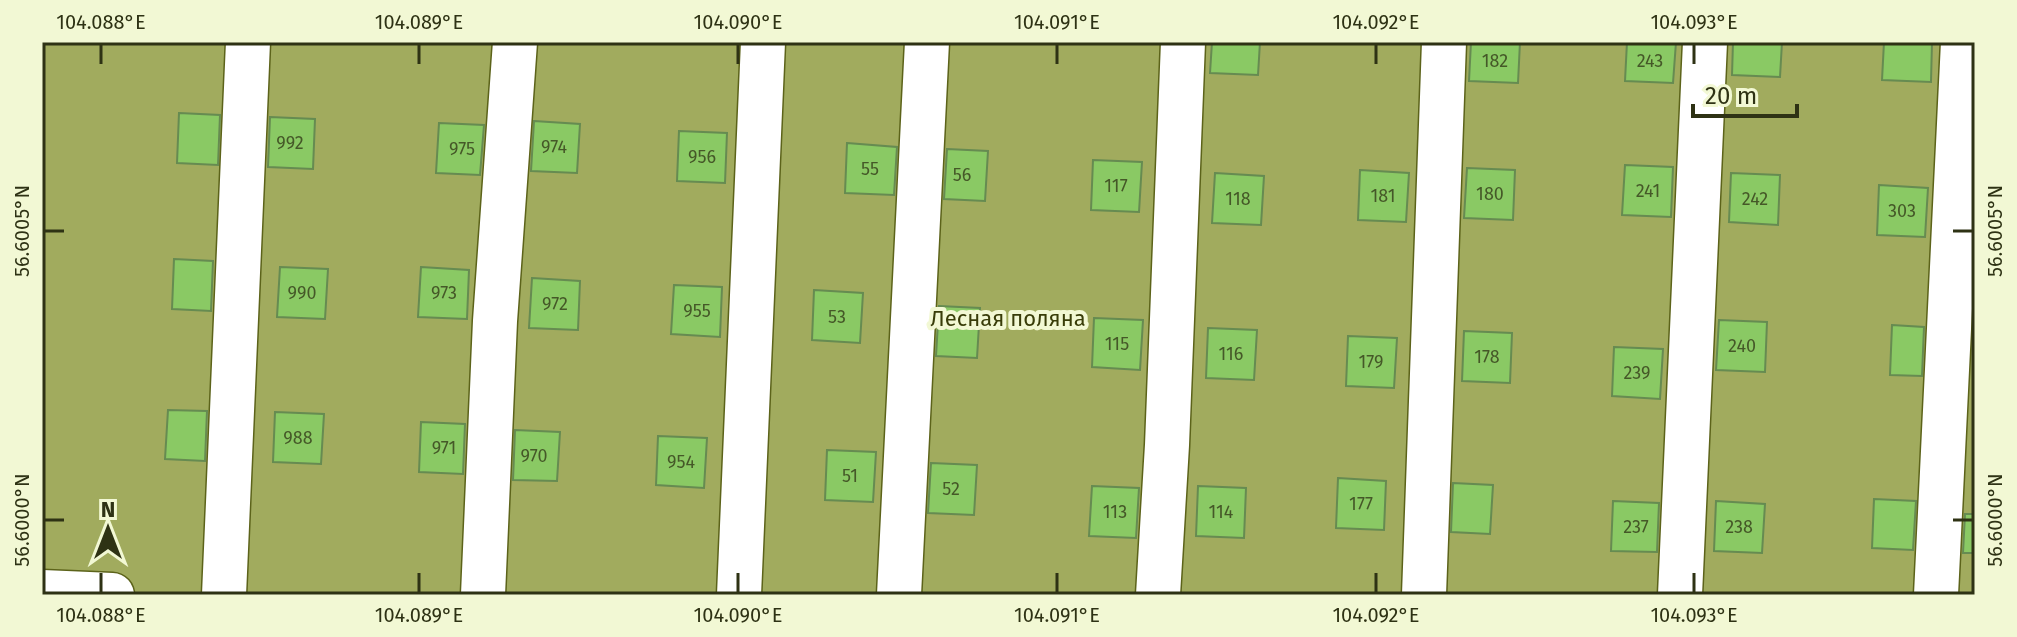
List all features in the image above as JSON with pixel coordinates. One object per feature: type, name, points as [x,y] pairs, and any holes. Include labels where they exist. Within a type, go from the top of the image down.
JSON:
[{"type":"street","points":[[224,595],[248,42]]},
{"type":"street","points":[[483,595],[495,321],[515,42]]},
{"type":"street","points":[[739,595],[763,42]]},
{"type":"street","points":[[899,595],[927,42]]},
{"type":"street","points":[[1158,595],[1183,42]]},
{"type":"street","points":[[1424,595],[1444,42]]},
{"type":"street","points":[[1680,595],[1705,42]]},
{"type":"street","points":[[1936,595],[1963,42]]},
{"type":"street","points":[[42,592],[112,595]]},
{"type":"green space","name":"Лесная поляна","points":[[42,42],[1975,42],[1975,595],[42,595]]},
{"type":"building","points":[[1212,42],[1260,42],[1258,75],[1210,73]]},
{"type":"building","points":[[1471,42],[1520,42],[1518,83],[1469,81]]},
{"type":"building","points":[[1627,42],[1676,42],[1673,83],[1625,81]]},
{"type":"building","points":[[1733,42],[1782,42],[1780,77],[1732,75]]},
{"type":"building","points":[[1884,42],[1932,42],[1931,82],[1882,80]]},
{"type":"building","points":[[179,113],[220,115],[218,165],[177,163]]},
{"type":"building","points":[[270,117],[315,119],[313,169],[268,167]]},
{"type":"building","points":[[534,121],[580,124],[577,173],[531,171]]},
{"type":"building","points":[[439,123],[484,125],[480,175],[436,173]]},
{"type":"building","points":[[679,131],[727,133],[725,183],[677,181]]},
{"type":"building","points":[[847,143],[897,147],[894,195],[845,193]]},
{"type":"building","points":[[947,149],[988,151],[985,201],[944,199]]},
{"type":"building","points":[[1093,160],[1142,162],[1139,212],[1091,210]]},
{"type":"building","points":[[1625,165],[1673,167],[1671,217],[1622,215]]},
{"type":"building","points":[[1467,168],[1515,170],[1513,220],[1464,218]]},
{"type":"building","points":[[1360,170],[1409,173],[1406,222],[1358,220]]},
{"type":"building","points":[[1215,173],[1264,176],[1261,225],[1212,223]]},
{"type":"building","points":[[1731,173],[1780,175],[1778,225],[1729,222]]},
{"type":"building","points":[[1879,185],[1928,188],[1925,237],[1877,235]]},
{"type":"building","points":[[174,259],[213,261],[211,311],[172,309]]},
{"type":"building","points":[[280,267],[328,269],[325,319],[277,317]]},
{"type":"building","points":[[421,267],[469,270],[467,319],[418,317]]},
{"type":"building","points":[[532,278],[580,281],[578,330],[529,328]]},
{"type":"building","points":[[674,285],[722,287],[720,337],[671,334]]},
{"type":"building","points":[[814,290],[863,293],[860,343],[812,340]]},
{"type":"building","points":[[939,306],[980,308],[977,358],[936,356]]},
{"type":"building","points":[[1094,318],[1143,320],[1140,370],[1092,367]]},
{"type":"building","points":[[1719,320],[1767,322],[1765,372],[1716,370]]},
{"type":"building","points":[[1892,325],[1924,327],[1922,376],[1890,375]]},
{"type":"building","points":[[1208,328],[1257,330],[1254,380],[1206,378]]},
{"type":"building","points":[[1464,331],[1512,333],[1510,383],[1462,381]]},
{"type":"building","points":[[1348,336],[1397,338],[1394,388],[1346,386]]},
{"type":"building","points":[[1614,347],[1663,349],[1660,399],[1612,396]]},
{"type":"building","points":[[168,410],[207,411],[205,461],[165,459]]},
{"type":"building","points":[[275,412],[324,414],[321,464],[273,462]]},
{"type":"building","points":[[421,422],[465,424],[463,474],[419,472]]},
{"type":"building","points":[[515,430],[560,432],[557,481],[513,480]]},
{"type":"building","points":[[658,436],[707,438],[704,488],[656,485]]},
{"type":"building","points":[[827,450],[876,452],[873,502],[825,500]]},
{"type":"building","points":[[931,463],[977,465],[974,515],[928,513]]},
{"type":"building","points":[[1338,478],[1386,481],[1384,530],[1336,528]]},
{"type":"building","points":[[1453,483],[1493,485],[1490,534],[1451,532]]},
{"type":"building","points":[[1092,486],[1139,488],[1136,538],[1089,536]]},
{"type":"building","points":[[1198,486],[1246,488],[1244,538],[1196,536]]},
{"type":"building","points":[[1874,499],[1916,501],[1913,550],[1872,548]]},
{"type":"building","points":[[1613,501],[1659,503],[1657,552],[1611,551]]},
{"type":"building","points":[[1716,501],[1765,504],[1762,553],[1714,551]]},
{"type":"building","points":[[1965,514],[1975,514],[1975,553],[1963,553]]}]
